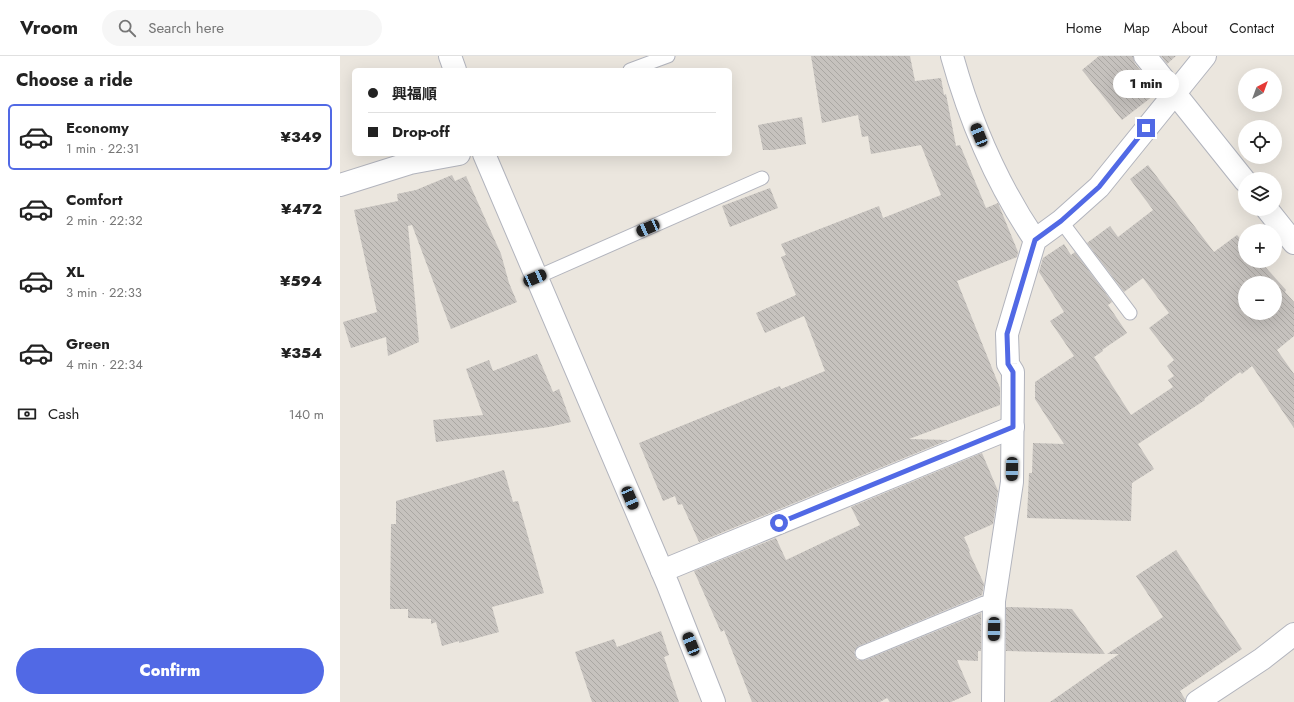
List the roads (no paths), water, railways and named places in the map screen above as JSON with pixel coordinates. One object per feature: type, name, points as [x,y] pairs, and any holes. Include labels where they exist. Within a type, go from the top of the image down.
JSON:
[{"type":"street","points":[[450,56],[454,68]]},
{"type":"street","points":[[952,56],[963,96],[990,161],[1021,220],[1035,240]]},
{"type":"street","points":[[1145,56],[1238,172]]},
{"type":"street","points":[[993,702],[994,602],[1012,482],[1013,372],[1008,364],[1007,334],[1035,240],[1061,221],[1099,187],[1174,92],[1205,56]]},
{"type":"street","points":[[340,185],[410,164],[449,156]]},
{"type":"street","points":[[485,156],[535,278],[662,572],[714,702]]},
{"type":"street","points":[[1273,216],[1294,243]]},
{"type":"street","points":[[662,572],[1013,427]]},
{"type":"street","points":[[1196,702],[1262,659],[1294,634]]},
{"type":"lane","points":[[635,68],[668,56]]},
{"type":"lane","points":[[535,278],[762,178]]},
{"type":"lane","points":[[1061,221],[1130,313]]},
{"type":"lane","points":[[862,653],[984,603],[994,602]]}]
